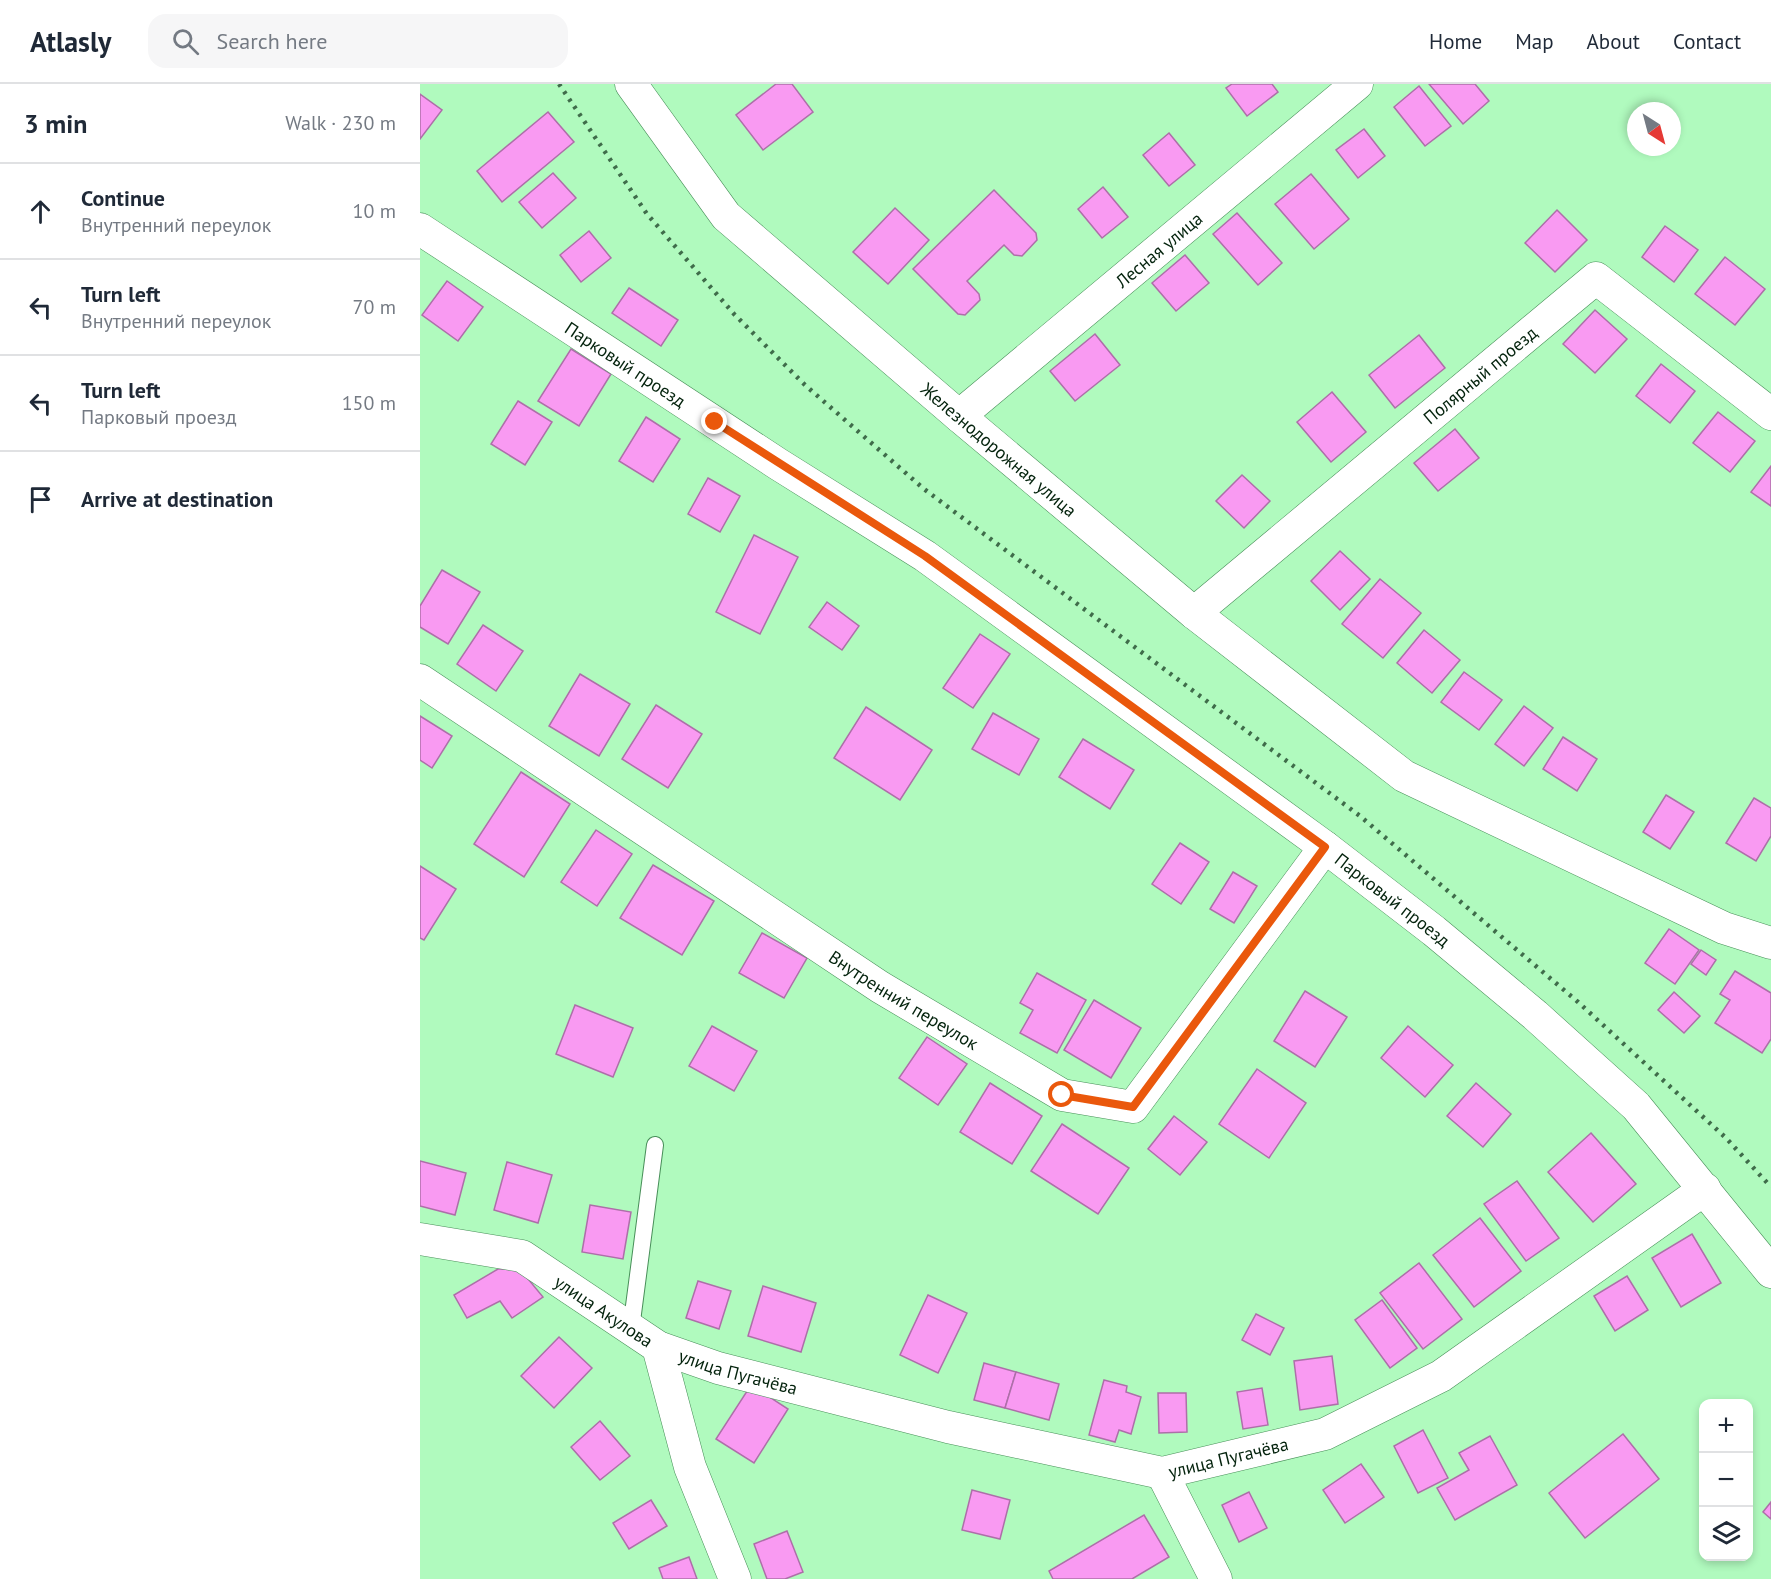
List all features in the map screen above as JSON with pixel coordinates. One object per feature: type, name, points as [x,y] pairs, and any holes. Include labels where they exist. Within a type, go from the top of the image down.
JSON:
[{"type":"street","name":"Железнодорожная улица","points":[[631,84],[726,216],[1194,613],[1404,776],[1724,928],[1771,943]]},
{"type":"street","name":"Лесная улица","points":[[960,416],[1357,84]]},
{"type":"street","name":"Парковый проезд","points":[[420,229],[778,464],[925,556],[1325,847],[1434,931],[1535,1015],[1636,1106],[1771,1272]]},
{"type":"street","name":"Полярный проезд","points":[[1194,613],[1596,278],[1771,414]]},
{"type":"street","name":"Внутренний переулок","points":[[420,680],[880,987],[1062,1095],[1133,1107],[1325,847]]},
{"type":"street","name":"улица Пугачёва","points":[[658,1347],[718,1368],[948,1427],[1162,1473],[1325,1434],[1441,1376],[1705,1189]]},
{"type":"street","name":"улица Акулова","points":[[420,1239],[522,1256],[658,1347],[690,1467],[735,1579]]},
{"type":"street","points":[[1162,1473],[1216,1579]]},
{"type":"lane","points":[[631,1329],[655,1145]]},
{"type":"building","points":[[776,84],[792,84],[813,112],[763,150],[736,115]]},
{"type":"building","points":[[1232,84],[1272,84],[1278,92],[1247,116],[1226,88]]},
{"type":"building","points":[[1429,84],[1475,84],[1489,101],[1463,124]]},
{"type":"building","points":[[1419,86],[1451,126],[1425,146],[1394,107]]},
{"type":"building","points":[[420,94],[442,110],[420,139]]},
{"type":"building","points":[[548,112],[574,142],[502,202],[477,171]]},
{"type":"building","points":[[1364,129],[1385,156],[1358,178],[1336,150]]},
{"type":"building","points":[[1169,133],[1195,165],[1169,186],[1143,155]]},
{"type":"building","points":[[553,173],[576,198],[542,228],[519,202]]},
{"type":"building","points":[[1311,174],[1349,219],[1314,249],[1275,204]]},
{"type":"building","points":[[1103,187],[1128,217],[1102,238],[1078,209]]},
{"type":"building","points":[[994,190],[1036,233],[1037,240],[1022,256],[1014,255],[1004,245],[967,281],[979,294],[980,300],[965,315],[958,314],[913,269]]},
{"type":"building","points":[[895,208],[929,240],[888,284],[853,252]]},
{"type":"building","points":[[1557,210],[1587,240],[1555,272],[1525,243]]},
{"type":"building","points":[[1237,213],[1282,263],[1258,285],[1213,234]]},
{"type":"building","points":[[1665,226],[1698,250],[1674,282],[1642,257]]},
{"type":"building","points":[[589,231],[611,258],[581,282],[560,255]]},
{"type":"building","points":[[1185,255],[1209,283],[1176,311],[1152,283]]},
{"type":"building","points":[[1725,257],[1765,289],[1735,325],[1695,294]]},
{"type":"building","points":[[447,281],[483,307],[458,341],[422,315]]},
{"type":"building","points":[[629,288],[678,320],[661,346],[612,313]]},
{"type":"building","points":[[1595,310],[1627,339],[1595,373],[1563,344]]},
{"type":"building","points":[[1095,334],[1120,365],[1075,401],[1050,371]]},
{"type":"building","points":[[1419,335],[1445,368],[1395,408],[1369,375]]},
{"type":"building","points":[[571,349],[611,374],[579,426],[538,401]]},
{"type":"building","points":[[1661,364],[1695,391],[1670,423],[1636,396]]},
{"type":"building","points":[[1332,392],[1366,432],[1331,462],[1297,422]]},
{"type":"building","points":[[518,401],[552,422],[525,465],[491,444]]},
{"type":"building","points":[[1718,412],[1755,441],[1730,472],[1693,443]]},
{"type":"building","points":[[646,417],[680,439],[653,482],[619,461]]},
{"type":"building","points":[[1455,429],[1479,458],[1438,491],[1414,463]]},
{"type":"building","points":[[1771,466],[1771,506],[1751,492]]},
{"type":"building","points":[[1242,475],[1270,501],[1244,528],[1216,501]]},
{"type":"building","points":[[708,478],[740,496],[720,532],[688,514]]},
{"type":"building","points":[[754,535],[798,557],[760,634],[716,612]]},
{"type":"building","points":[[1340,551],[1370,579],[1340,610],[1311,581]]},
{"type":"building","points":[[442,570],[480,592],[448,644],[420,627],[420,606]]},
{"type":"building","points":[[1380,579],[1421,613],[1383,658],[1342,624]]},
{"type":"building","points":[[827,602],[859,626],[842,650],[809,627]]},
{"type":"building","points":[[483,625],[523,651],[496,691],[457,664]]},
{"type":"building","points":[[1424,630],[1460,660],[1432,693],[1397,663]]},
{"type":"building","points":[[980,634],[1010,654],[973,708],[943,688]]},
{"type":"building","points":[[1464,672],[1502,700],[1479,730],[1441,702]]},
{"type":"building","points":[[580,674],[630,704],[599,756],[549,726]]},
{"type":"building","points":[[656,705],[702,734],[668,788],[622,759]]},
{"type":"building","points":[[1524,706],[1553,728],[1524,766],[1495,744]]},
{"type":"building","points":[[866,707],[932,750],[900,800],[834,758]]},
{"type":"building","points":[[993,713],[1039,739],[1019,775],[972,749]]},
{"type":"building","points":[[420,716],[452,736],[432,768],[420,760]]},
{"type":"building","points":[[1563,737],[1597,759],[1577,791],[1543,769]]},
{"type":"building","points":[[1083,739],[1134,770],[1110,809],[1059,777]]},
{"type":"building","points":[[521,772],[570,804],[524,877],[474,844]]},
{"type":"building","points":[[1666,795],[1694,812],[1670,849],[1643,832]]},
{"type":"building","points":[[1754,798],[1771,808],[1771,836],[1756,861],[1726,843]]},
{"type":"building","points":[[596,830],[632,854],[597,906],[561,882]]},
{"type":"building","points":[[1180,843],[1209,862],[1181,904],[1152,884]]},
{"type":"building","points":[[653,865],[714,901],[682,955],[620,918]]},
{"type":"building","points":[[420,866],[456,889],[424,940],[420,938]]},
{"type":"building","points":[[1233,872],[1257,886],[1234,923],[1210,909]]},
{"type":"building","points":[[1669,929],[1699,950],[1675,984],[1645,963]]},
{"type":"building","points":[[762,933],[807,958],[784,998],[739,973]]},
{"type":"building","points":[[1701,950],[1716,960],[1706,975],[1691,964]]},
{"type":"building","points":[[1735,971],[1771,993],[1771,1039],[1762,1053],[1715,1023],[1730,1000],[1720,994]]},
{"type":"building","points":[[1037,973],[1086,1000],[1057,1053],[1020,1033],[1033,1010],[1020,1003]]},
{"type":"building","points":[[1305,991],[1347,1017],[1315,1067],[1274,1041]]},
{"type":"building","points":[[1674,992],[1700,1016],[1684,1033],[1658,1010]]},
{"type":"building","points":[[1094,1000],[1141,1028],[1111,1078],[1064,1050]]},
{"type":"building","points":[[575,1005],[633,1028],[613,1077],[556,1054]]},
{"type":"building","points":[[712,1026],[757,1051],[734,1091],[689,1066]]},
{"type":"building","points":[[1408,1026],[1453,1065],[1425,1097],[1381,1058]]},
{"type":"building","points":[[927,1037],[967,1064],[938,1105],[899,1078]]},
{"type":"building","points":[[1257,1069],[1306,1103],[1269,1158],[1219,1124]]},
{"type":"building","points":[[990,1083],[1042,1116],[1012,1164],[960,1132]]},
{"type":"building","points":[[1476,1083],[1511,1114],[1483,1147],[1447,1116]]},
{"type":"building","points":[[1174,1116],[1207,1142],[1180,1175],[1148,1149]]},
{"type":"building","points":[[1062,1124],[1129,1168],[1098,1214],[1031,1171]]},
{"type":"building","points":[[1591,1133],[1636,1184],[1593,1222],[1548,1172]]},
{"type":"building","points":[[420,1161],[466,1173],[455,1215],[420,1206]]},
{"type":"building","points":[[507,1162],[552,1175],[538,1223],[494,1210]]},
{"type":"building","points":[[1517,1181],[1559,1238],[1526,1261],[1484,1204]]},
{"type":"building","points":[[590,1205],[631,1212],[623,1259],[582,1252]]},
{"type":"building","points":[[1480,1218],[1521,1271],[1474,1307],[1433,1255]]},
{"type":"building","points":[[1692,1234],[1721,1283],[1681,1307],[1652,1258]]},
{"type":"building","points":[[1419,1263],[1462,1319],[1423,1349],[1380,1293]]},
{"type":"building","points":[[519,1268],[543,1297],[512,1318],[500,1301],[467,1318],[454,1295],[498,1269]]},
{"type":"building","points":[[1627,1276],[1648,1310],[1615,1331],[1594,1296]]},
{"type":"building","points":[[698,1281],[731,1291],[719,1329],[686,1318]]},
{"type":"building","points":[[763,1286],[816,1303],[801,1352],[748,1336]]},
{"type":"building","points":[[928,1295],[967,1313],[938,1373],[900,1355]]},
{"type":"building","points":[[1382,1300],[1417,1348],[1390,1368],[1355,1320]]},
{"type":"building","points":[[1256,1314],[1284,1328],[1270,1355],[1242,1340]]},
{"type":"building","points":[[559,1337],[592,1368],[554,1408],[521,1376]]},
{"type":"building","points":[[1332,1356],[1338,1404],[1300,1410],[1294,1361]]},
{"type":"building","points":[[984,1363],[1016,1372],[1005,1408],[974,1400]]},
{"type":"building","points":[[1016,1372],[1059,1384],[1049,1420],[1005,1408]]},
{"type":"building","points":[[1104,1380],[1127,1386],[1126,1392],[1141,1397],[1131,1434],[1119,1430],[1115,1442],[1089,1435]]},
{"type":"building","points":[[751,1385],[788,1409],[754,1463],[716,1439]]},
{"type":"building","points":[[1262,1388],[1268,1425],[1243,1429],[1237,1392]]},
{"type":"building","points":[[1158,1393],[1186,1393],[1187,1432],[1159,1433]]},
{"type":"building","points":[[600,1421],[630,1456],[600,1480],[571,1447]]},
{"type":"building","points":[[1423,1430],[1448,1478],[1418,1493],[1394,1446]]},
{"type":"building","points":[[1623,1434],[1659,1479],[1585,1538],[1549,1493]]},
{"type":"building","points":[[1490,1436],[1517,1485],[1455,1520],[1437,1488],[1469,1470],[1459,1453]]},
{"type":"building","points":[[1361,1464],[1384,1497],[1345,1523],[1323,1490]]},
{"type":"building","points":[[972,1490],[1010,1500],[1000,1539],[962,1530]]},
{"type":"building","points":[[1249,1492],[1267,1528],[1239,1542],[1222,1505]]},
{"type":"building","points":[[651,1500],[667,1526],[629,1549],[613,1523]]},
{"type":"building","points":[[1771,1502],[1771,1519],[1763,1512]]},
{"type":"building","points":[[1144,1515],[1169,1557],[1132,1579],[1053,1579],[1049,1571]]},
{"type":"building","points":[[787,1531],[803,1572],[785,1579],[767,1579],[754,1544]]},
{"type":"building","points":[[689,1557],[697,1579],[663,1579],[659,1568]]},
{"type":"railway","points":[[559,84],[647,214],[734,314],[805,385],[924,489],[1360,816],[1578,1002],[1726,1138],[1771,1187]]},
{"type":"route","points":[[715,422],[925,556],[1325,847],[1133,1107],[1062,1095]]}]
